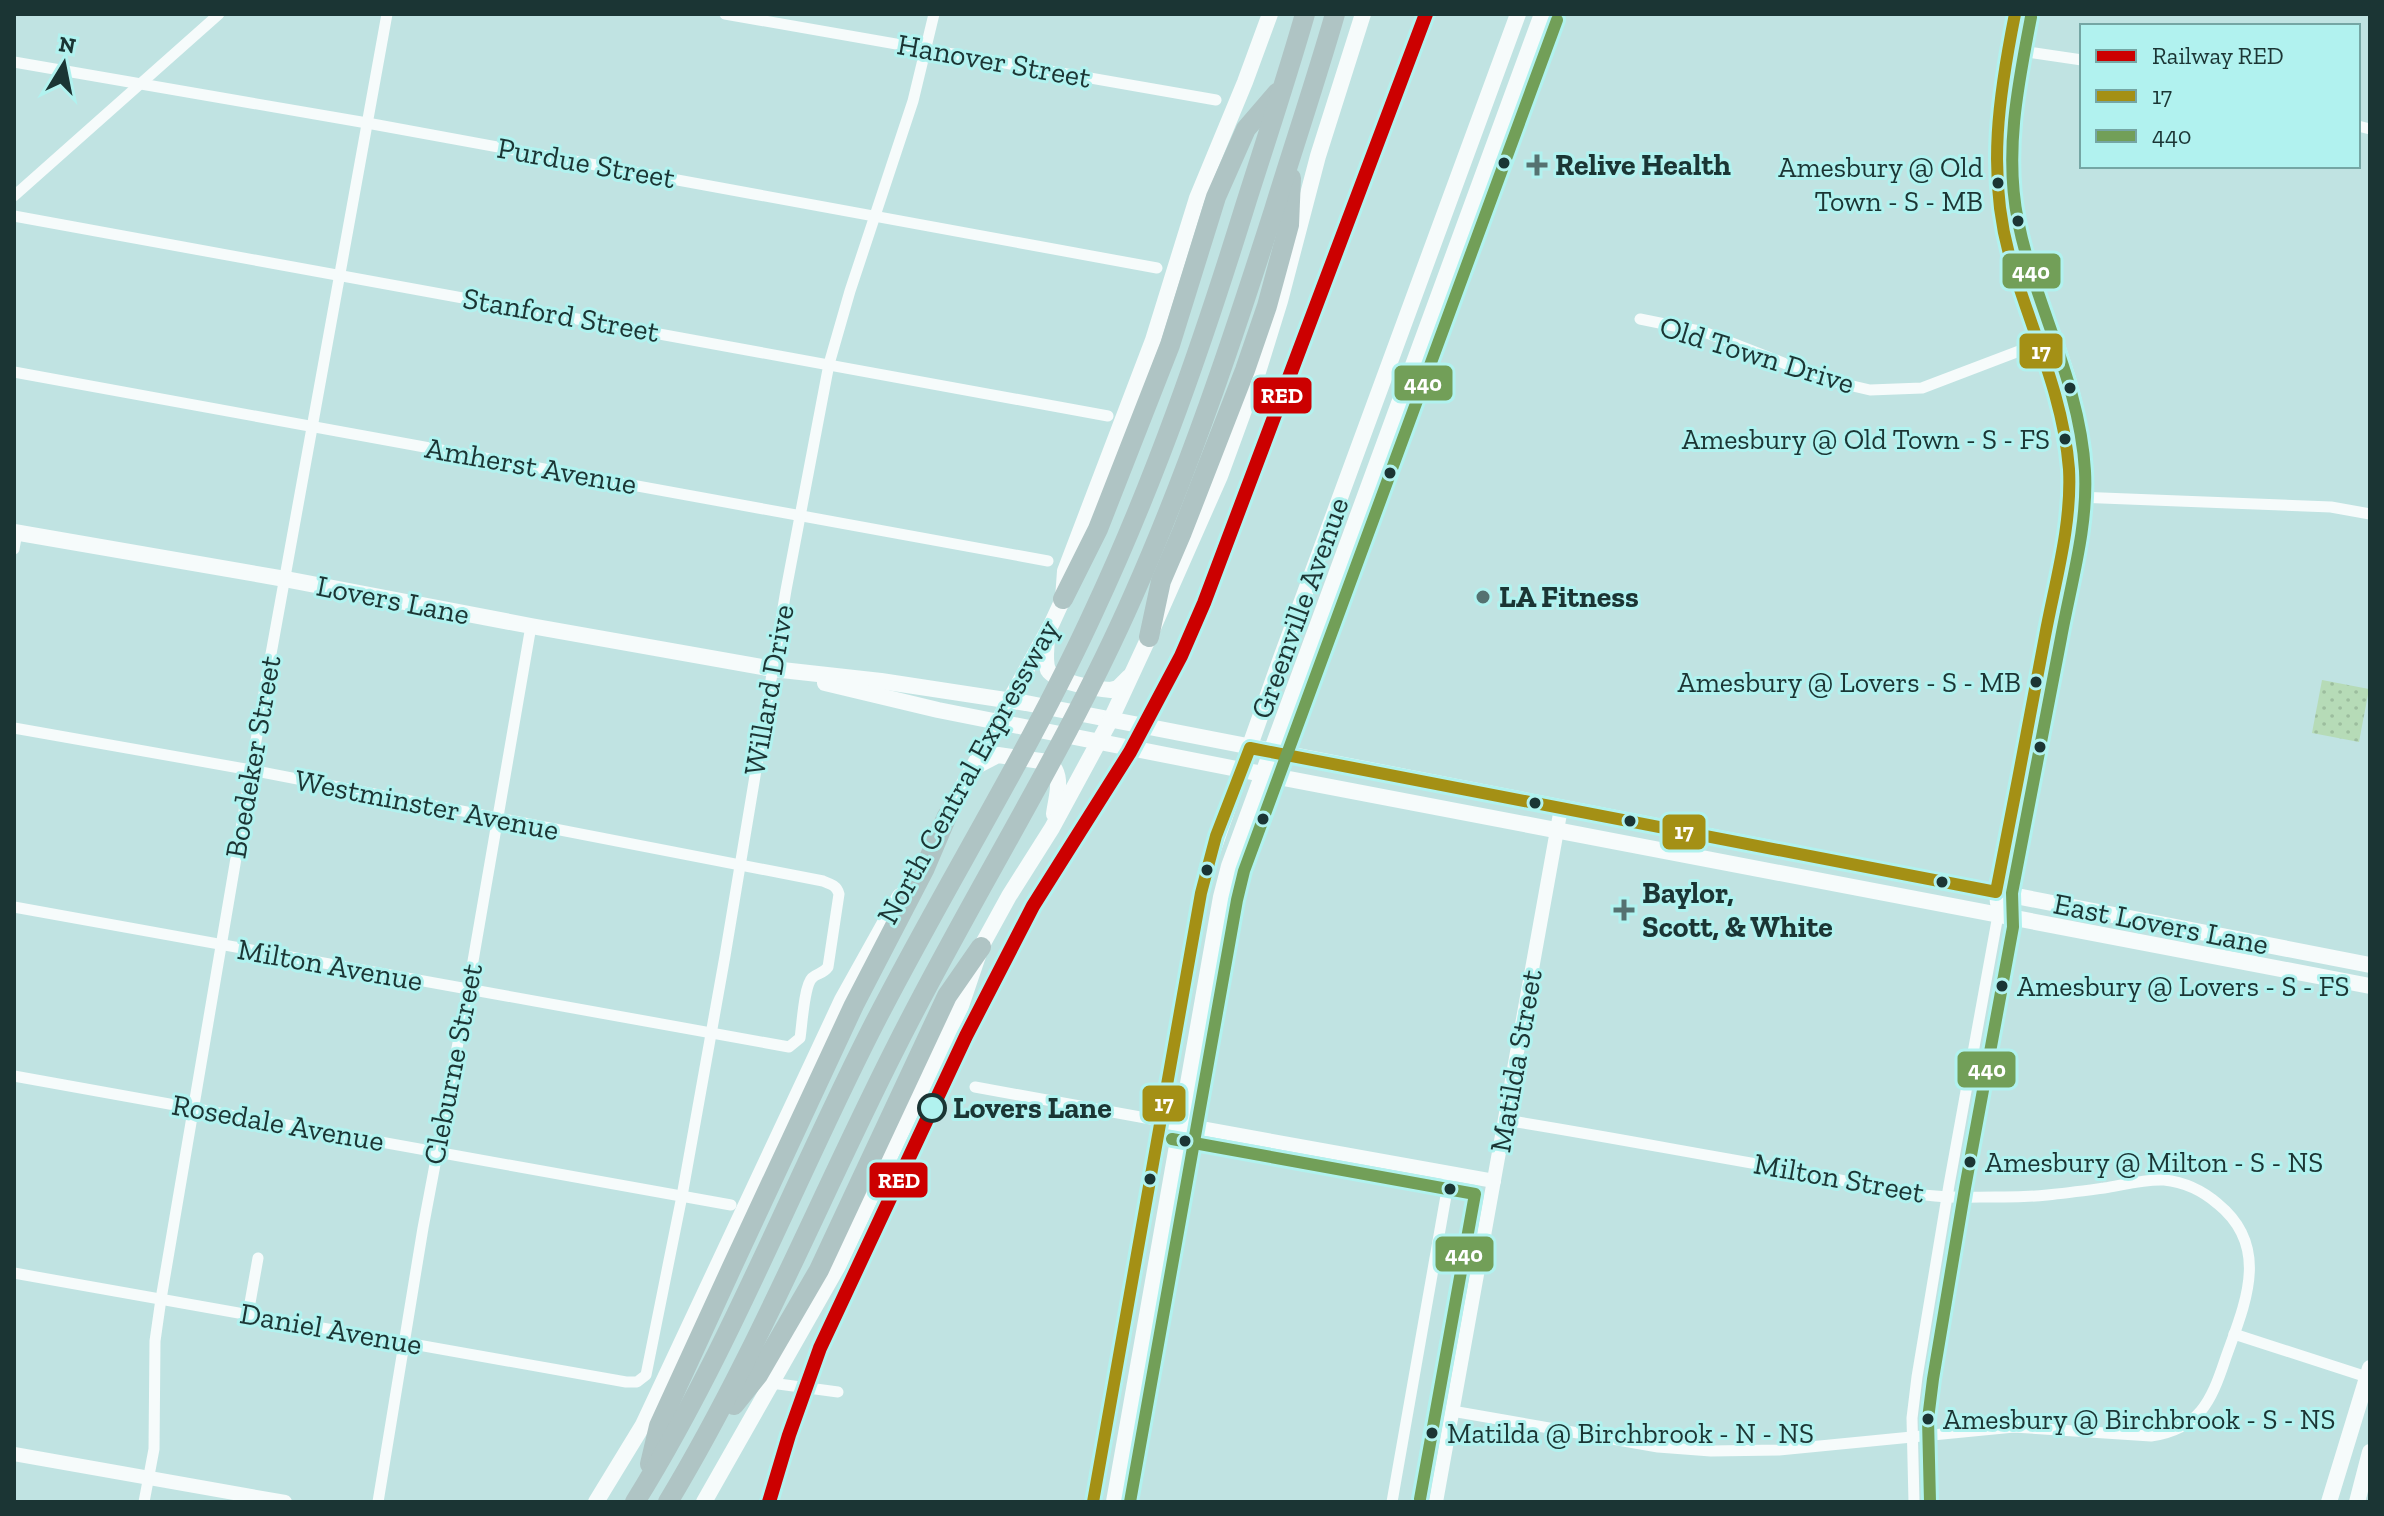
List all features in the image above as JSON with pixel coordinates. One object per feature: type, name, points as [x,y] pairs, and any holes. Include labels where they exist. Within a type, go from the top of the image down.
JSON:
[{"type":"highway","name":"North Central Expressway","points":[[635,1502],[694,1400],[732,1326],[881,1010],[1016,765],[1103,593],[1185,392],[1305,14]]},
{"type":"highway","points":[[668,1502],[706,1439],[746,1362],[913,1012],[1034,792],[1133,598],[1213,397],[1335,14]]},
{"type":"highway","points":[[1063,599],[1098,529],[1170,345],[1216,197],[1246,129],[1283,87]]},
{"type":"highway","points":[[1149,637],[1161,581],[1240,385],[1267,306],[1289,225],[1291,154]]},
{"type":"highway","points":[[646,1484],[659,1426],[847,1019],[924,870],[947,816]]},
{"type":"highway","points":[[706,1439],[758,1375],[819,1270],[947,996],[981,947]]},
{"type":"main road","name":"North Central Expressway","points":[[596,1502],[643,1425],[842,1000],[973,768],[1018,702],[1047,642],[1063,599],[1065,571],[1153,340],[1197,198],[1270,14]]},
{"type":"main road","points":[[704,1502],[838,1266],[961,1006],[981,947],[1052,828],[1091,740],[1133,673],[1149,637],[1220,476],[1258,372],[1318,156],[1363,14]]},
{"type":"main road","name":"Greenville Avenue","points":[[1093,1502],[1201,893],[1216,836],[1518,14]]},
{"type":"main road","name":"Greenville Avenue","points":[[1114,1502],[1229,866],[1542,14]]},
{"type":"main road","points":[[1485,108],[1504,115]]},
{"type":"main road","points":[[1427,262],[1447,269]]},
{"type":"main road","name":"Lovers Lane","points":[[15,538],[285,579],[773,669],[881,681],[1018,702]]},
{"type":"main road","points":[[1047,642],[1046,663],[1056,679],[1103,689],[1118,688],[1133,673]]},
{"type":"main road","name":"Lovers Lane","points":[[773,669],[893,701],[1005,723]]},
{"type":"main road","name":"East Lovers Lane","points":[[1018,702],[2370,965]]},
{"type":"main road","name":"East Lovers Lane","points":[[1005,723],[2370,986]]},
{"type":"main road","points":[[973,768],[1003,754],[1048,762],[1056,770],[1058,780],[1052,828]]},
{"type":"main road","points":[[1777,873],[1780,851]]},
{"type":"main road","points":[[2246,963],[2251,941]]},
{"type":"main road","points":[[1121,1345],[1142,1349]]},
{"type":"main road","points":[[2329,1502],[2369,1374]]},
{"type":"main road","points":[[1102,1450],[1122,1453]]},
{"type":"main road","points":[[2357,1502],[2370,1452]]},
{"type":"street","points":[[14,196],[219,14]]},
{"type":"street","name":"Boedeker Street","points":[[144,1502],[156,1427],[154,1364],[161,1299],[192,1107],[387,14]]},
{"type":"street","name":"Hanover Street","points":[[725,14],[1216,100]]},
{"type":"street","name":"Willard Drive","points":[[646,1375],[682,1196],[829,364],[913,101],[934,14]]},
{"type":"street","points":[[1914,1502],[1912,1418],[1947,1196],[1998,915],[2051,696],[2081,538],[2085,497],[2081,426],[2049,340],[2008,251],[1998,195],[1995,128],[2015,14]]},
{"type":"street","points":[[2003,893],[2034,693],[2058,569],[2069,474],[2049,340],[2024,244],[2012,159],[2014,117],[2032,14]]},
{"type":"street","points":[[2008,49],[2080,60]]},
{"type":"street","name":"Purdue Street","points":[[14,62],[367,123],[1157,268]]},
{"type":"street","points":[[1998,195],[2015,195]]},
{"type":"street","name":"Stanford Street","points":[[14,216],[1108,416]]},
{"type":"street","name":"Old Town Drive","points":[[1640,319],[1704,332],[1827,380],[1870,390],[1922,388],[2049,340]]},
{"type":"street","name":"Amherst Avenue","points":[[14,372],[1048,561]]},
{"type":"street","points":[[2068,497],[2331,507],[2370,514]]},
{"type":"street","name":"Cleburne Street","points":[[378,1502],[531,626]]},
{"type":"street","points":[[2034,693],[2051,696]]},
{"type":"street","name":"Westminster Avenue","points":[[14,728],[251,770],[823,881],[838,890],[839,899],[828,967],[812,978],[808,986],[800,1038],[789,1047]]},
{"type":"street","name":"Matilda Street","points":[[1436,1502],[1561,808]]},
{"type":"street","name":"Milton Avenue","points":[[14,907],[789,1047]]},
{"type":"street","name":"Rosedale Avenue","points":[[14,1076],[731,1205]]},
{"type":"street","points":[[975,1087],[1494,1181]]},
{"type":"street","name":"Milton Street","points":[[1452,1411],[1687,1450],[1749,1452],[2014,1427],[2151,1436],[2186,1426],[2211,1397],[2249,1282],[2249,1249],[2244,1235],[2223,1208],[2189,1186],[2165,1180],[2031,1197],[1922,1194],[1505,1120]]},
{"type":"street","points":[[1392,1502],[1450,1173]]},
{"type":"street","points":[[248,1314],[258,1258]]},
{"type":"street","name":"Daniel Avenue","points":[[14,1273],[626,1382],[637,1382],[646,1375]]},
{"type":"street","points":[[2234,1334],[2369,1374]]},
{"type":"street","points":[[771,1383],[838,1392]]},
{"type":"street","points":[[14,1454],[285,1502]]},
{"type":"green space","points":[[2322,680],[2369,689],[2359,742],[2312,733]]},
{"type":"rail line","name":"RED","points":[[769,1502],[820,1348],[966,1036],[1033,906],[1130,752],[1181,656],[1204,603],[1426,14]]},
{"type":"transit line","name":"17","points":[[1093,1502],[1201,893],[1216,836],[1250,748],[1996,892],[2062,553],[2069,490],[2066,441],[2060,413],[2009,254],[1998,194],[2000,104],[2015,14]]},
{"type":"transit line","name":"440","points":[[1930,1502],[1928,1419],[1933,1379],[2013,927],[2012,893],[2084,513],[2085,471],[2075,406],[2026,252],[2014,195],[2014,119],[2031,17]]},
{"type":"transit line","name":"440","points":[[1130,1502],[1244,871],[1557,20]]},
{"type":"transit line","name":"440","points":[[1172,1139],[1475,1194],[1420,1499]]},
{"type":"place","name":"Relive Health","points":[[1537,165]]},
{"type":"place","name":"Amesbury @ Old Town - S - MB","points":[[1998,183]]},
{"type":"place","name":"Amesbury @ Old Town - S - FS","points":[[2065,439]]},
{"type":"place","name":"LA Fitness","points":[[1483,597]]},
{"type":"place","name":"Amesbury @ Lovers - S - MB","points":[[2036,682]]},
{"type":"place","name":"Baylor, Scott, & White","points":[[1624,910]]},
{"type":"place","name":"Amesbury @ Lovers - S - FS","points":[[2002,986]]},
{"type":"place","name":"Lovers Lane","points":[[932,1108]]},
{"type":"place","name":"Amesbury @ Milton - S - NS","points":[[1970,1162]]},
{"type":"place","name":"Amesbury @ Birchbrook - S - NS","points":[[1928,1419]]},
{"type":"place","name":"Matilda @ Birchbrook - N - NS","points":[[1432,1433]]}]
